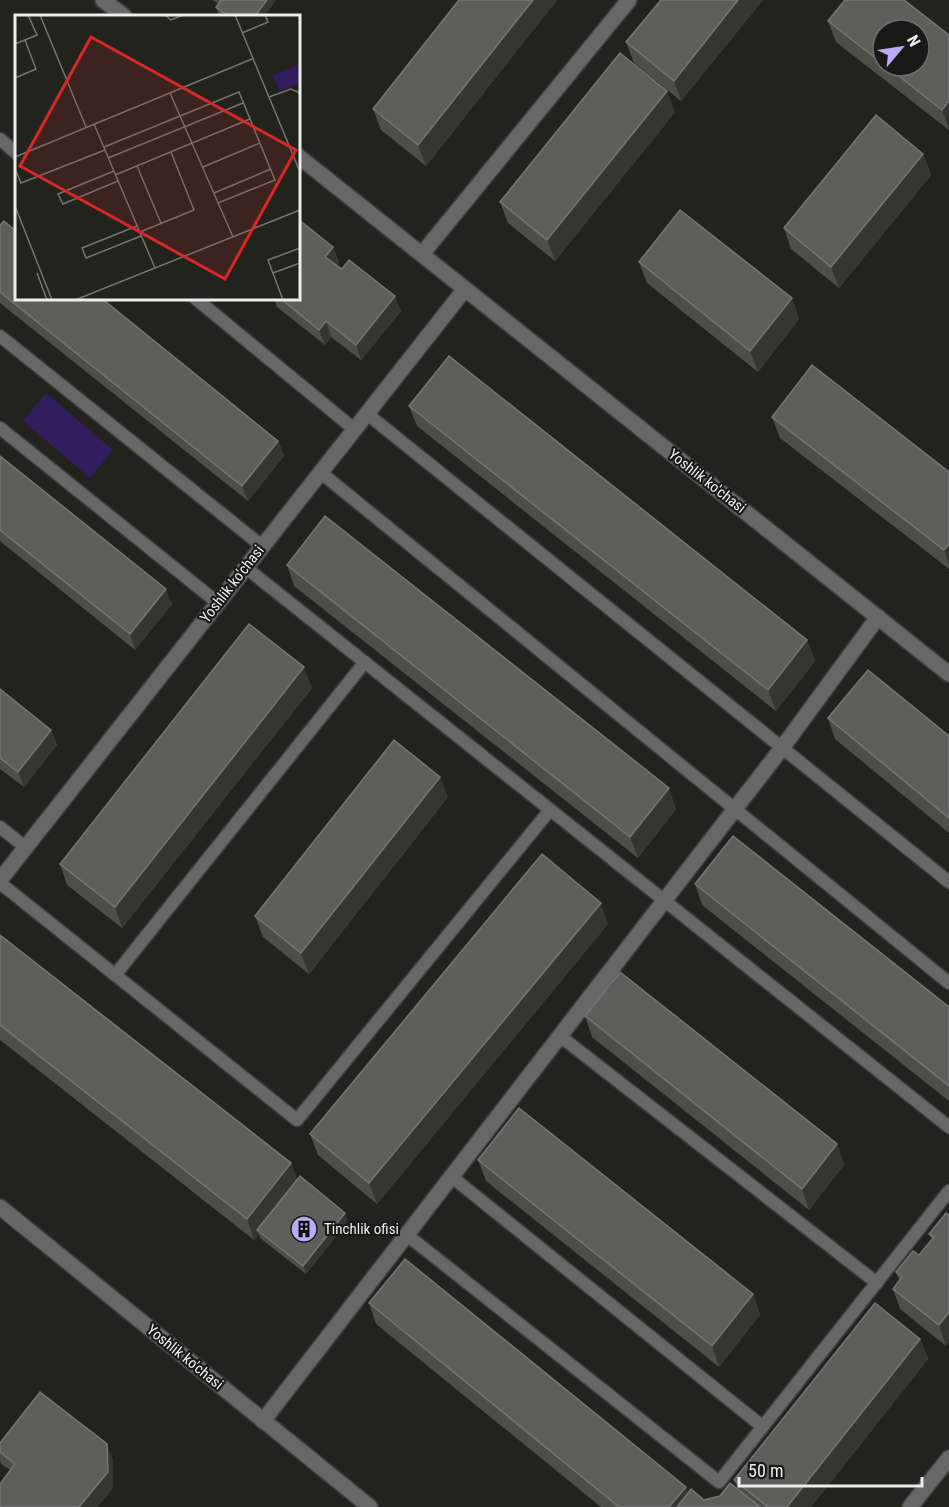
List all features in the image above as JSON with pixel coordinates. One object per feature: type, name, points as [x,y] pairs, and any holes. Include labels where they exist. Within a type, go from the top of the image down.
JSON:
[{"type":"street","points":[[103,0],[123,15]]},
{"type":"street","points":[[422,254],[629,0]]},
{"type":"street","name":"Yoshlik ko'chasi","points":[[300,158],[949,674]]},
{"type":"street","name":"Yoshlik ko'chasi","points":[[0,881],[465,289]]},
{"type":"street","points":[[263,1421],[665,901],[782,748],[878,617]]},
{"type":"street","name":"Yoshlik ko'chasi","points":[[0,1207],[370,1507]]},
{"type":"street","points":[[910,1507],[949,1458]]},
{"type":"lane","points":[[0,140],[15,152]]},
{"type":"lane","points":[[197,300],[354,429]]},
{"type":"lane","points":[[0,336],[262,546]]},
{"type":"lane","points":[[366,413],[949,882]]},
{"type":"lane","points":[[0,428],[218,603]]},
{"type":"lane","points":[[320,472],[949,983]]},
{"type":"lane","points":[[245,567],[949,1127]]},
{"type":"lane","points":[[115,975],[364,662]]},
{"type":"lane","points":[[0,881],[297,1120],[550,810]]},
{"type":"lane","points":[[0,827],[25,847]]},
{"type":"lane","points":[[560,1036],[877,1283]]},
{"type":"lane","points":[[452,1177],[763,1426]]},
{"type":"lane","points":[[407,1235],[719,1482],[949,1191]]},
{"type":"shaded area","points":[[46,393],[113,450],[90,478],[23,421]]},
{"type":"building","points":[[267,0],[256,15],[227,15],[216,7],[221,1]]},
{"type":"building","points":[[459,0],[533,0],[418,145],[373,109]]},
{"type":"building","points":[[661,0],[738,0],[674,81],[626,42]]},
{"type":"building","points":[[845,0],[904,0],[927,18],[871,18],[871,55],[828,21]]},
{"type":"building","points":[[931,21],[949,35],[949,101],[942,110],[901,78],[931,78]]},
{"type":"building","points":[[620,53],[667,91],[547,240],[500,202]]},
{"type":"building","points":[[876,115],[923,154],[831,267],[784,228]]},
{"type":"building","points":[[680,210],[792,298],[750,351],[639,262]]},
{"type":"building","points":[[4,221],[15,230],[15,300],[103,300],[278,441],[242,486],[0,292],[0,225]]},
{"type":"building","points":[[300,221],[333,247],[325,257],[342,269],[349,260],[395,296],[356,345],[326,321],[319,330],[282,300],[300,300]]},
{"type":"building","points":[[449,356],[807,640],[768,690],[409,406]]},
{"type":"building","points":[[812,365],[949,472],[949,544],[944,550],[772,417]]},
{"type":"building","points":[[0,456],[166,589],[130,634],[0,530]]},
{"type":"building","points":[[325,516],[669,788],[630,837],[287,565]]},
{"type":"building","points":[[249,624],[304,667],[115,907],[60,864]]},
{"type":"building","points":[[868,670],[949,736],[949,818],[828,718]]},
{"type":"building","points":[[0,689],[51,730],[18,772],[0,758]]},
{"type":"building","points":[[394,740],[440,777],[301,953],[255,916]]},
{"type":"building","points":[[733,836],[949,1007],[949,1086],[695,884]]},
{"type":"building","points":[[542,854],[601,903],[369,1183],[310,1134]]},
{"type":"building","points":[[0,935],[291,1163],[247,1219],[0,1025]]},
{"type":"building","points":[[620,972],[837,1144],[802,1189],[585,1016]]},
{"type":"building","points":[[519,1108],[753,1294],[712,1346],[478,1160]]},
{"type":"building","name":"Tinchlik ofisi","points":[[300,1176],[345,1213],[303,1266],[257,1230]]},
{"type":"building","points":[[946,1213],[949,1215],[949,1312],[939,1325],[893,1289],[902,1277],[896,1272],[913,1251],[919,1255],[934,1237],[929,1234]]},
{"type":"building","points":[[405,1259],[686,1487],[669,1507],[619,1507],[369,1303]]},
{"type":"building","points":[[875,1303],[920,1339],[787,1507],[768,1507],[734,1480]]},
{"type":"building","points":[[40,1392],[107,1444],[108,1472],[79,1507],[0,1507],[0,1484],[15,1464],[0,1452],[0,1443]]},
{"type":"building","points":[[730,1483],[760,1507],[677,1507],[691,1489],[704,1500],[720,1496]]},
{"type":"place","name":"Tinchlik ofisi","points":[[304,1229]]}]
